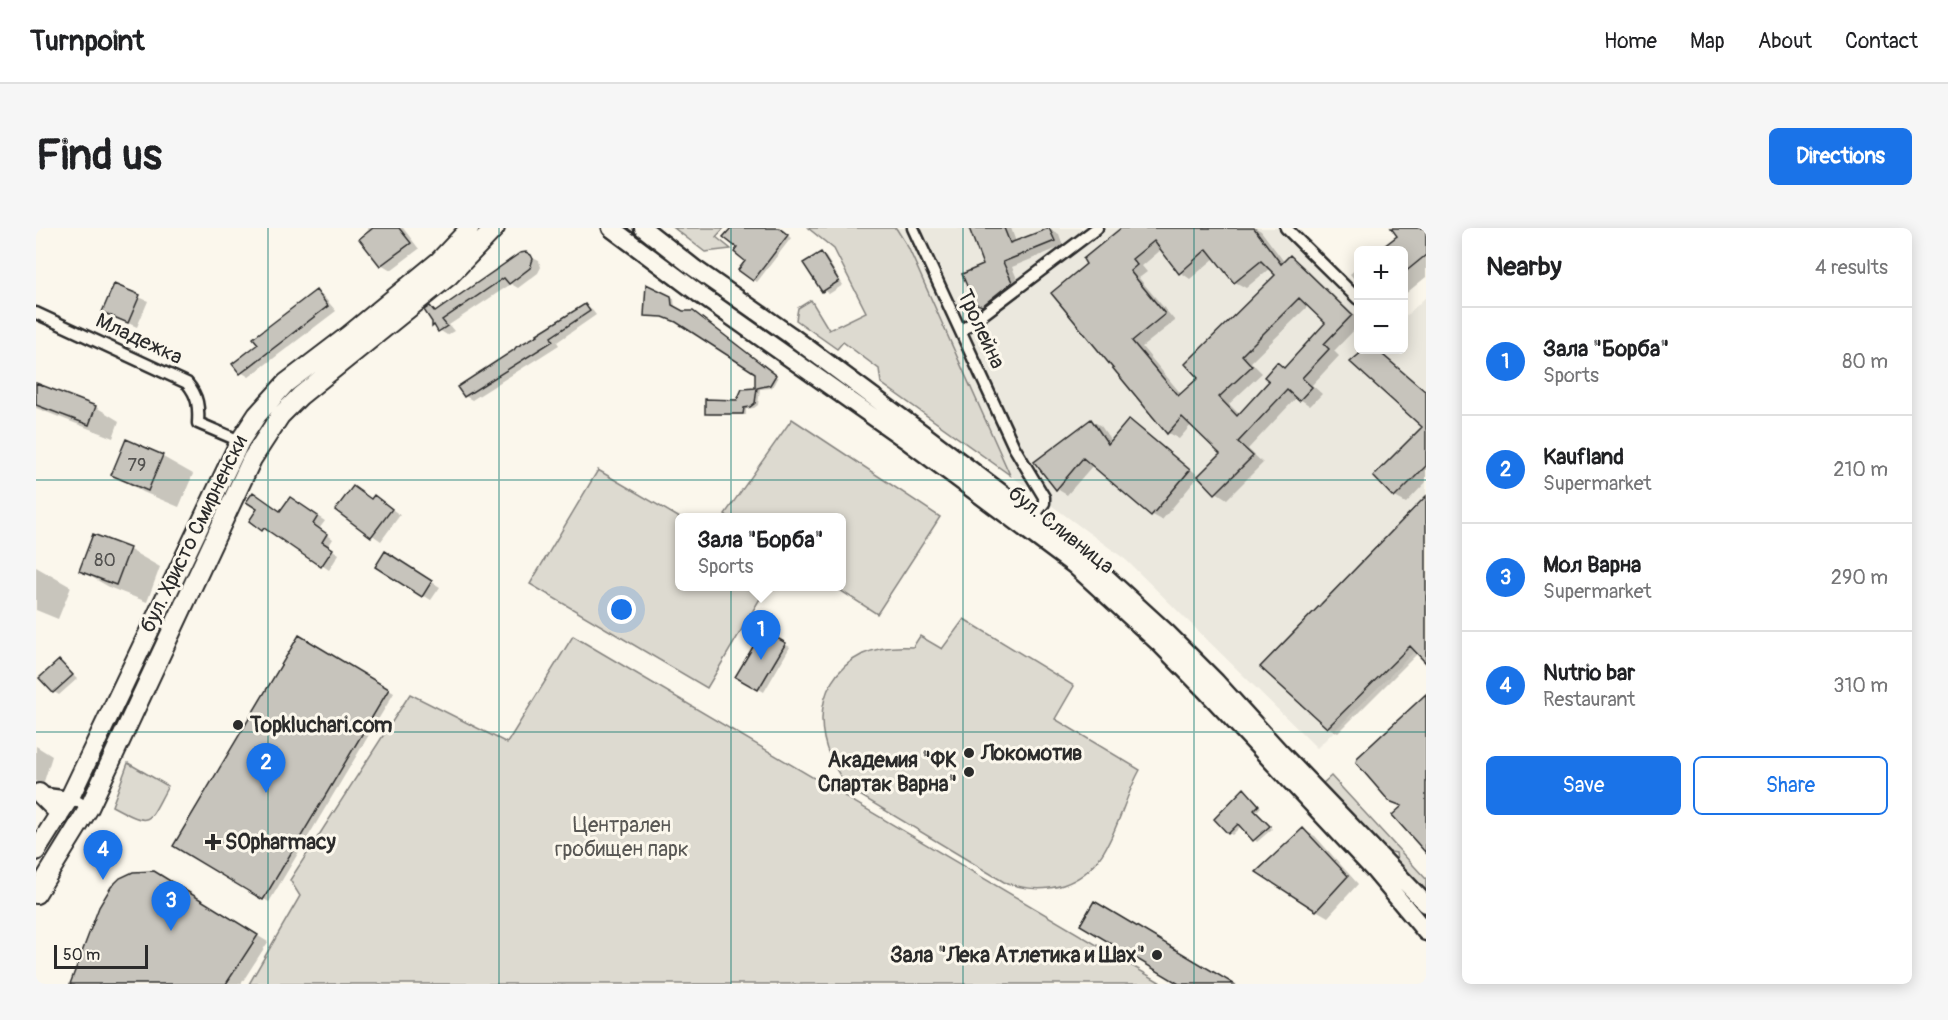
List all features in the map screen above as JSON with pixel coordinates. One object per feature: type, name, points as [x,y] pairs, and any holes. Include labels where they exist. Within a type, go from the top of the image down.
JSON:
[{"type":"main road","name":"бул. Христо Смирненски","points":[[36,851],[70,797],[240,441],[257,415],[286,383],[439,261],[470,228]]},
{"type":"main road","name":"бул. Христо Смирненски","points":[[36,894],[89,808],[252,459],[280,416],[300,396],[449,276],[495,228]]},
{"type":"main road","name":"бул. Сливница","points":[[611,228],[702,296],[909,442],[1074,565],[1159,643],[1238,724],[1374,870],[1426,932]]},
{"type":"main road","name":"бул. Сливница","points":[[643,228],[1033,517],[1107,578],[1167,633],[1426,904]]},
{"type":"main road","points":[[37,793],[56,810],[59,816]]},
{"type":"street","name":"Тролейна","points":[[913,228],[1014,447],[1044,500],[1033,517]]},
{"type":"street","points":[[961,332],[1097,228]]},
{"type":"street","points":[[1286,228],[1354,293]]},
{"type":"street","name":"Младежка","points":[[36,313],[187,383],[194,391],[198,401],[198,423],[240,441]]},
{"type":"street","points":[[37,793],[70,797],[89,808]]},
{"type":"shaded area","points":[[894,228],[1297,228],[1354,283],[1354,354],[1408,354],[1408,314],[1426,297],[1426,640],[1317,748],[1126,560],[1010,475]]},
{"type":"green space","points":[[674,228],[724,228],[716,237],[731,249],[705,252]]},
{"type":"green space","points":[[808,228],[896,228],[908,247],[1010,475],[881,383],[879,369],[843,342],[837,349],[796,320],[798,308],[811,300],[829,330],[866,312],[834,249]]},
{"type":"green space","points":[[792,419],[940,517],[877,614],[841,591],[846,591],[846,513],[726,513]]},
{"type":"green space","points":[[598,470],[675,515],[675,591],[765,591],[707,688],[530,584]]},
{"type":"green space","name":"Локомотив","points":[[964,619],[1074,686],[1055,719],[1140,770],[1104,852],[1080,877],[1063,885],[1033,888],[1004,882],[853,791],[830,758],[824,738],[822,719],[825,700],[832,682],[845,666],[863,654],[875,650],[913,647],[920,636],[942,649]]},
{"type":"green space","name":"Централен гробищен парк","points":[[573,636],[1163,984],[249,984],[300,896],[290,880],[410,694],[507,743]]},
{"type":"green space","points":[[128,763],[168,786],[152,815],[148,818],[135,818],[112,806]]},
{"type":"green space","points":[[1331,776],[1426,879],[1426,904],[1399,875],[1396,853],[1384,851],[1321,785]]},
{"type":"building","points":[[373,228],[399,228],[411,243],[380,266],[359,239]]},
{"type":"building","points":[[731,228],[779,228],[788,235],[753,281],[738,270],[745,261],[734,252],[737,248],[723,237]]},
{"type":"building","points":[[969,228],[1004,228],[1010,243],[1049,228],[1055,241],[1003,262],[1012,282],[982,306],[974,303],[962,274],[983,265]]},
{"type":"building","points":[[1121,228],[1254,228],[1281,264],[1290,255],[1352,315],[1324,344],[1329,349],[1302,378],[1312,387],[1299,401],[1287,390],[1238,442],[1253,456],[1215,494],[1198,476],[1220,454],[1182,417],[1167,434],[1051,293],[1086,264],[1083,259]],"holes":[[[1154,241],[1179,274],[1207,249],[1234,283],[1261,261],[1275,275],[1185,364],[1198,378],[1178,396],[1132,341],[1165,314],[1130,271],[1137,265],[1132,259]],[[1299,298],[1325,323],[1284,368],[1277,362],[1264,377],[1269,381],[1237,416],[1219,397],[1252,366],[1242,355]]]},
{"type":"building","points":[[1391,228],[1426,228],[1426,255],[1408,270],[1408,246],[1384,246],[1397,236]]},
{"type":"building","points":[[526,252],[533,259],[530,268],[509,284],[504,278],[442,320],[447,326],[438,332],[434,325],[432,327],[432,322],[424,310],[430,306],[435,312],[520,253]]},
{"type":"building","points":[[821,252],[839,281],[822,292],[803,263]]},
{"type":"building","points":[[114,284],[140,295],[128,323],[102,312]]},
{"type":"building","points":[[646,284],[671,296],[672,305],[683,311],[693,311],[776,375],[770,385],[757,388],[755,403],[744,408],[743,414],[705,414],[705,399],[737,400],[742,389],[755,388],[755,373],[676,322],[663,317],[644,316]]},
{"type":"building","points":[[316,290],[328,306],[240,374],[232,364],[258,344],[253,338]]},
{"type":"building","points":[[585,304],[590,311],[551,337],[553,341],[464,397],[457,387]]},
{"type":"building","points":[[1359,354],[1382,354],[1426,392],[1426,466],[1394,498],[1373,476],[1422,427],[1350,362]]},
{"type":"building","points":[[36,383],[96,406],[89,425],[36,405]]},
{"type":"building","points":[[1091,419],[1108,444],[1129,419],[1190,470],[1151,516],[1083,458],[1056,490],[1034,462]]},
{"type":"building","points":[[126,439],[163,455],[148,491],[111,475]]},
{"type":"building","points":[[353,486],[371,499],[374,495],[392,509],[371,537],[335,510]]},
{"type":"building","points":[[253,492],[280,511],[290,497],[318,516],[313,524],[327,534],[322,542],[333,549],[321,567],[264,528],[262,531],[249,521],[257,509],[246,502]]},
{"type":"building","points":[[1426,496],[1426,663],[1410,646],[1327,728],[1260,667]]},
{"type":"building","points":[[93,534],[130,548],[116,585],[79,571]]},
{"type":"building","points":[[385,551],[432,581],[422,597],[375,567]]},
{"type":"building","points":[[763,630],[786,643],[758,690],[735,677]]},
{"type":"building","points":[[299,635],[389,689],[263,900],[173,846]]},
{"type":"building","points":[[59,660],[73,675],[53,693],[39,678]]},
{"type":"building","points":[[1426,694],[1426,853],[1392,815],[1402,806],[1389,801],[1356,763],[1357,758]]},
{"type":"building","points":[[1244,788],[1259,805],[1254,810],[1270,826],[1253,841],[1238,824],[1228,834],[1214,819]]},
{"type":"building","points":[[1303,828],[1348,876],[1316,911],[1256,872]]},
{"type":"building","points":[[154,871],[258,935],[226,984],[70,984],[99,907],[111,887],[120,878],[133,872]]},
{"type":"building","name":"Зала \"Лека Атлетика и Шах\"","points":[[1094,901],[1234,984],[1179,984],[1080,925]]},
{"type":"place","name":"Зала \"Борба\"","points":[[761,660]]},
{"type":"place","name":"Topkluchari.com","points":[[238,725]]},
{"type":"place","name":"Локомотив","points":[[969,753]]},
{"type":"place","name":"Академия \"ФК Спартак Варна\"","points":[[969,772]]},
{"type":"place","name":"Kaufland","points":[[266,793]]},
{"type":"place","name":"SOpharmacy","points":[[213,842]]},
{"type":"place","name":"Nutrio bar","points":[[103,880]]},
{"type":"place","name":"Мол Варна","points":[[171,931]]},
{"type":"place","name":"Зала \"Лека Атлетика и Шах\"","points":[[1157,955]]}]
